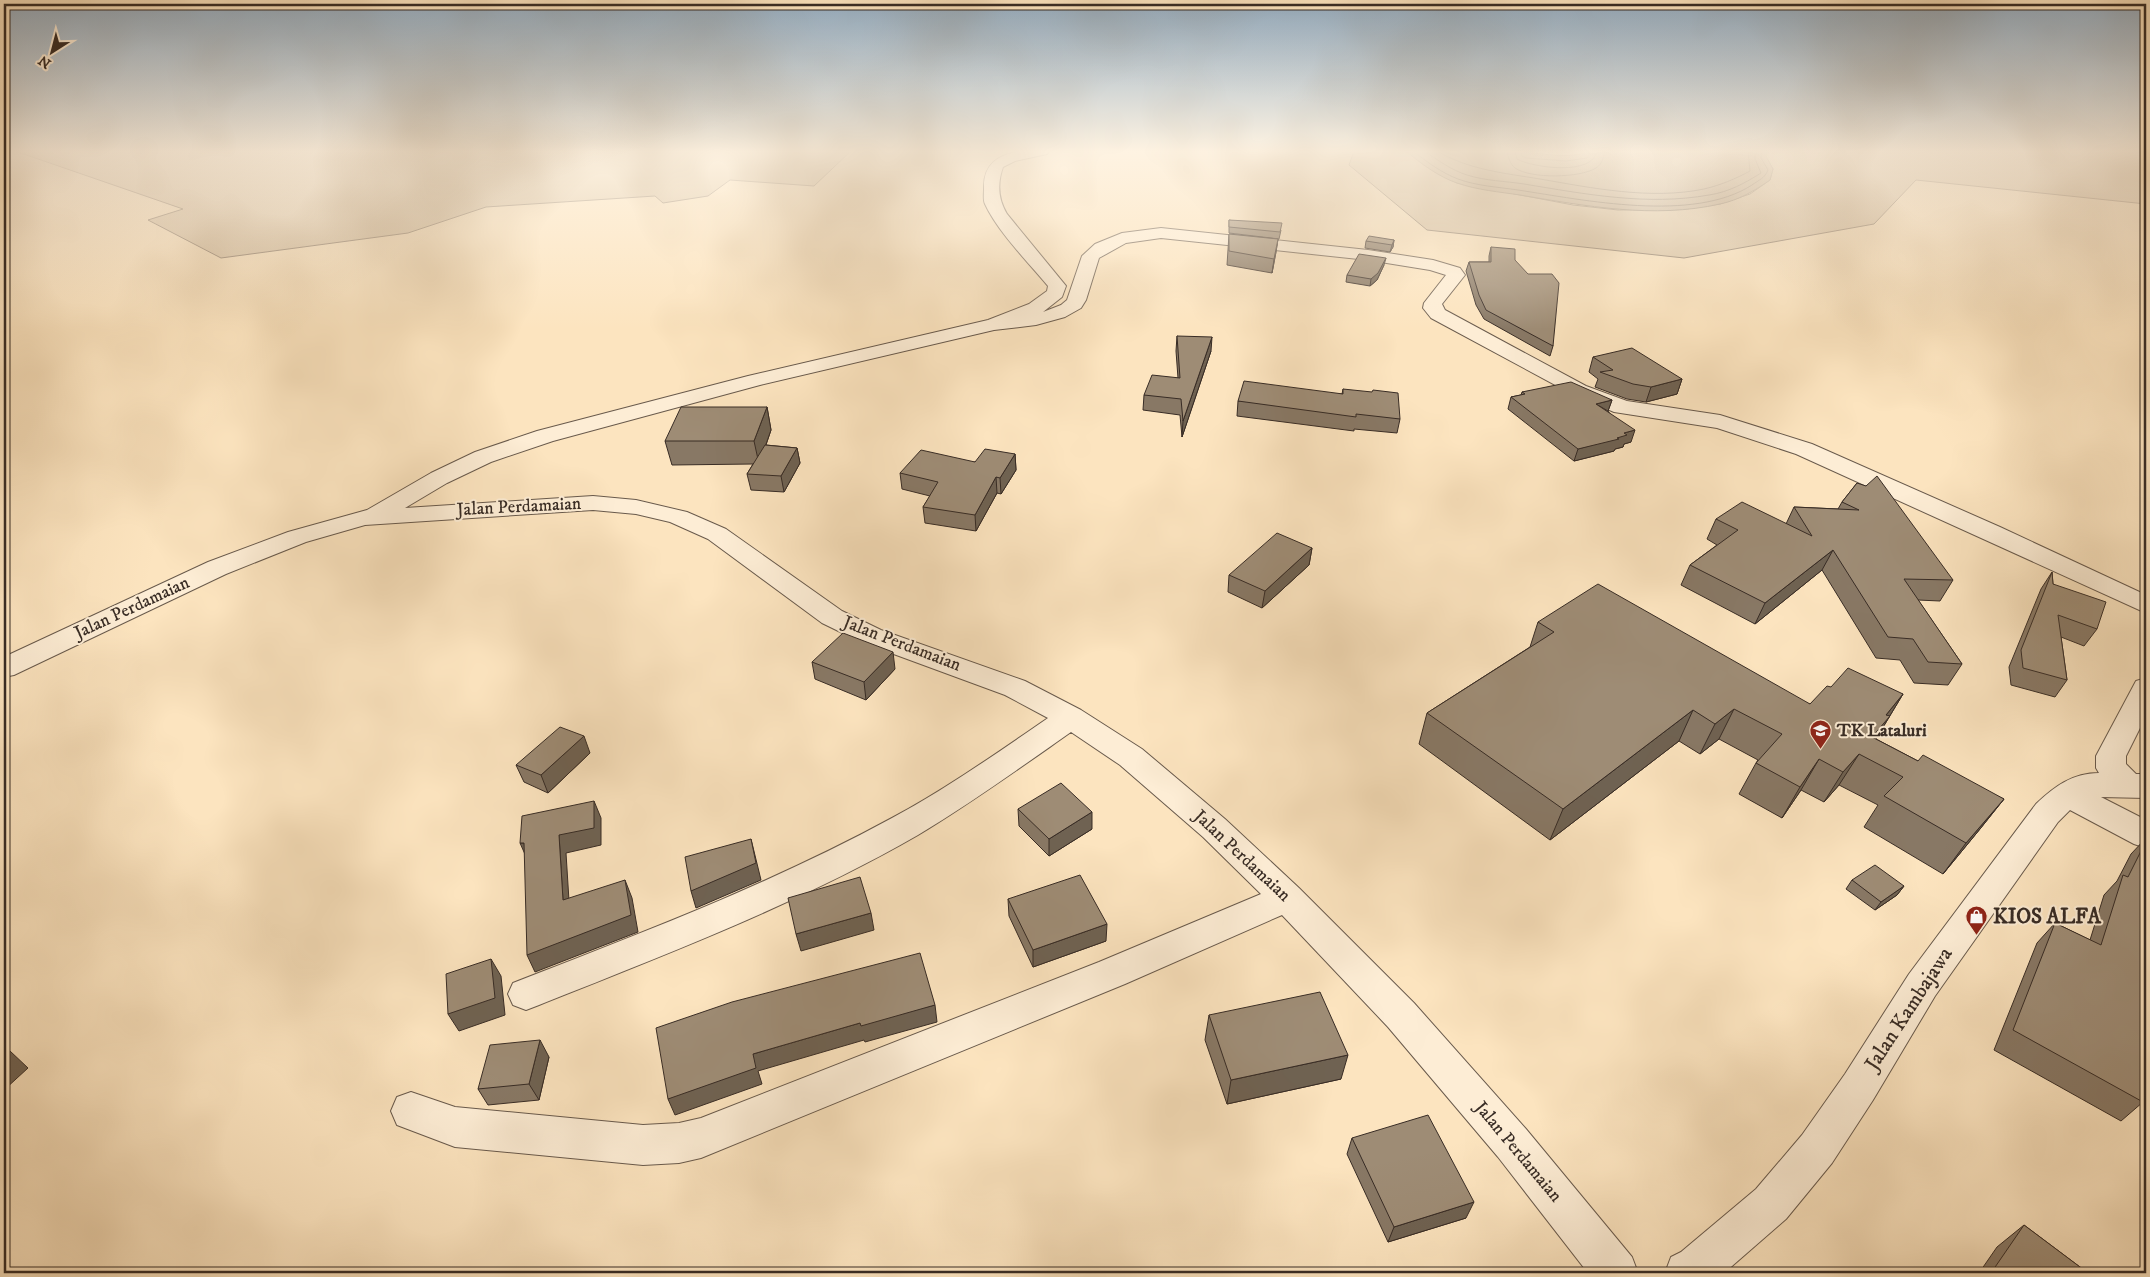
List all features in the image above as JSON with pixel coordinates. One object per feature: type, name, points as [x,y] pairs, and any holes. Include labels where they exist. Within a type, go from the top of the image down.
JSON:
[{"type":"street","points":[[994,324],[1036,308],[1056,293],[1057,286],[997,211]]},
{"type":"street","points":[[372,517],[438,478],[474,461],[545,436],[755,380],[994,324],[1037,318],[1069,308],[1077,297],[1091,256],[1095,252],[1122,238],[1141,234],[1161,233],[1263,243],[1433,265],[1454,272],[1456,275],[1433,303],[1432,308],[1438,314],[1579,390],[1622,407],[1720,422],[1804,448],[1974,524],[2146,605]]},
{"type":"street","name":"Jalan Perdamaian","points":[[4,668],[217,568],[326,527],[372,517],[593,503],[636,508],[678,516],[717,534],[832,617],[871,636],[1015,688],[1071,717],[1131,757],[1214,828],[1287,898],[1401,1015],[1512,1143],[1616,1273]]},
{"type":"street","points":[[2137,785],[2111,768],[2111,756],[2146,688]]},
{"type":"street","points":[[526,994],[693,929],[798,882],[882,839],[978,782],[1071,717]]},
{"type":"street","name":"Jalan Kambajawa","points":[[1687,1273],[1697,1268],[1772,1204],[1817,1149],[1934,969],[2014,856],[2047,813],[2067,794],[2087,785],[2137,785]]},
{"type":"street","points":[[2067,794],[2146,835]]},
{"type":"street","points":[[411,1111],[455,1127],[643,1145],[679,1143],[701,1138],[1112,973],[1287,898]]},
{"type":"shaded area","points":[[178,211],[475,211],[408,233],[221,258],[148,220]]},
{"type":"shaded area","points":[[1404,211],[1887,211],[1874,224],[1684,258],[1427,230]]},
{"type":"building","points":[[1229,220],[1282,223],[1280,232],[1229,227]]},
{"type":"building","points":[[1229,234],[1278,239],[1274,259],[1229,251]]},
{"type":"building","points":[[1369,236],[1394,240],[1392,245],[1366,241]]},
{"type":"building","points":[[1491,247],[1515,249],[1515,260],[1528,274],[1552,274],[1559,283],[1553,346],[1486,310],[1479,295],[1469,262],[1491,262]]},
{"type":"building","points":[[1359,254],[1386,258],[1378,273],[1371,279],[1347,275]]},
{"type":"building","points":[[1177,336],[1212,337],[1183,421],[1181,399],[1144,395],[1152,375],[1180,378]]},
{"type":"building","points":[[1632,348],[1682,379],[1651,387],[1633,384],[1600,372],[1613,370],[1593,357]]},
{"type":"building","points":[[1244,381],[1343,394],[1343,389],[1398,393],[1400,419],[1356,414],[1356,417],[1238,401]]},
{"type":"building","points":[[1571,382],[1612,400],[1596,404],[1635,430],[1624,433],[1627,435],[1617,438],[1619,439],[1578,449],[1511,397],[1525,394],[1522,392]]},
{"type":"building","points":[[681,407],[767,407],[754,441],[665,441]]},
{"type":"building","points":[[765,445],[797,448],[781,476],[747,474]]},
{"type":"building","points":[[985,449],[1015,454],[1000,478],[996,477],[975,515],[923,507],[938,482],[900,473],[921,450],[975,462]]},
{"type":"building","points":[[1877,476],[1953,580],[1904,579],[1962,664],[1928,662],[1913,639],[1888,637],[1833,550],[1765,603],[1690,565],[1738,530],[1716,519],[1742,502],[1812,536],[1794,507],[1859,510],[1842,502],[1857,483],[1866,486]]},
{"type":"building","points":[[1277,533],[1312,548],[1265,591],[1229,575]]},
{"type":"building","points":[[2052,572],[2053,584],[2106,602],[2097,629],[2058,615],[2067,680],[2023,668],[2021,650]]},
{"type":"building","points":[[1598,584],[1810,704],[1827,686],[1831,687],[1848,668],[1903,694],[1886,715],[1890,716],[1872,737],[1918,761],[1923,755],[2004,799],[1966,843],[1884,796],[1903,777],[1859,754],[1843,772],[1819,759],[1800,787],[1756,763],[1782,734],[1734,709],[1715,724],[1693,710],[1563,809],[1427,713],[1554,632],[1538,622]]},
{"type":"building","points":[[843,633],[893,652],[864,682],[812,662]]},
{"type":"building","points":[[560,727],[584,736],[541,775],[516,765]]},
{"type":"building","points":[[1061,783],[1092,812],[1049,839],[1018,809]]},
{"type":"building","points":[[594,801],[594,828],[559,835],[563,900],[625,880],[631,915],[527,955],[524,843],[520,843],[522,816]]},
{"type":"building","points":[[751,839],[756,863],[691,891],[685,857]]},
{"type":"building","points":[[2146,841],[2146,1091],[2143,1102],[2013,1030],[2055,923],[2101,945],[2123,875],[2128,877]]},
{"type":"building","points":[[1875,865],[1904,886],[1881,902],[1852,880]]},
{"type":"building","points":[[1080,875],[1107,924],[1033,950],[1008,899]]},
{"type":"building","points":[[860,877],[871,913],[796,934],[788,898]]},
{"type":"building","points":[[920,953],[935,1005],[861,1026],[860,1023],[753,1054],[756,1068],[668,1099],[656,1028],[732,1002]]},
{"type":"building","points":[[491,959],[495,998],[448,1014],[446,974]]},
{"type":"building","points":[[1320,992],[1348,1055],[1231,1080],[1209,1015]]},
{"type":"building","points":[[540,1040],[529,1084],[478,1089],[490,1045]]},
{"type":"building","points":[[4,1049],[10,1051],[4,1056]]},
{"type":"building","points":[[1428,1115],[1474,1202],[1394,1227],[1352,1138]]},
{"type":"building","points":[[2024,1225],[2088,1273],[1991,1273]]},
{"type":"place","name":"TK Lataluri","points":[[1821,750]]},
{"type":"place","name":"KIOS ALFA","points":[[1977,936]]}]
